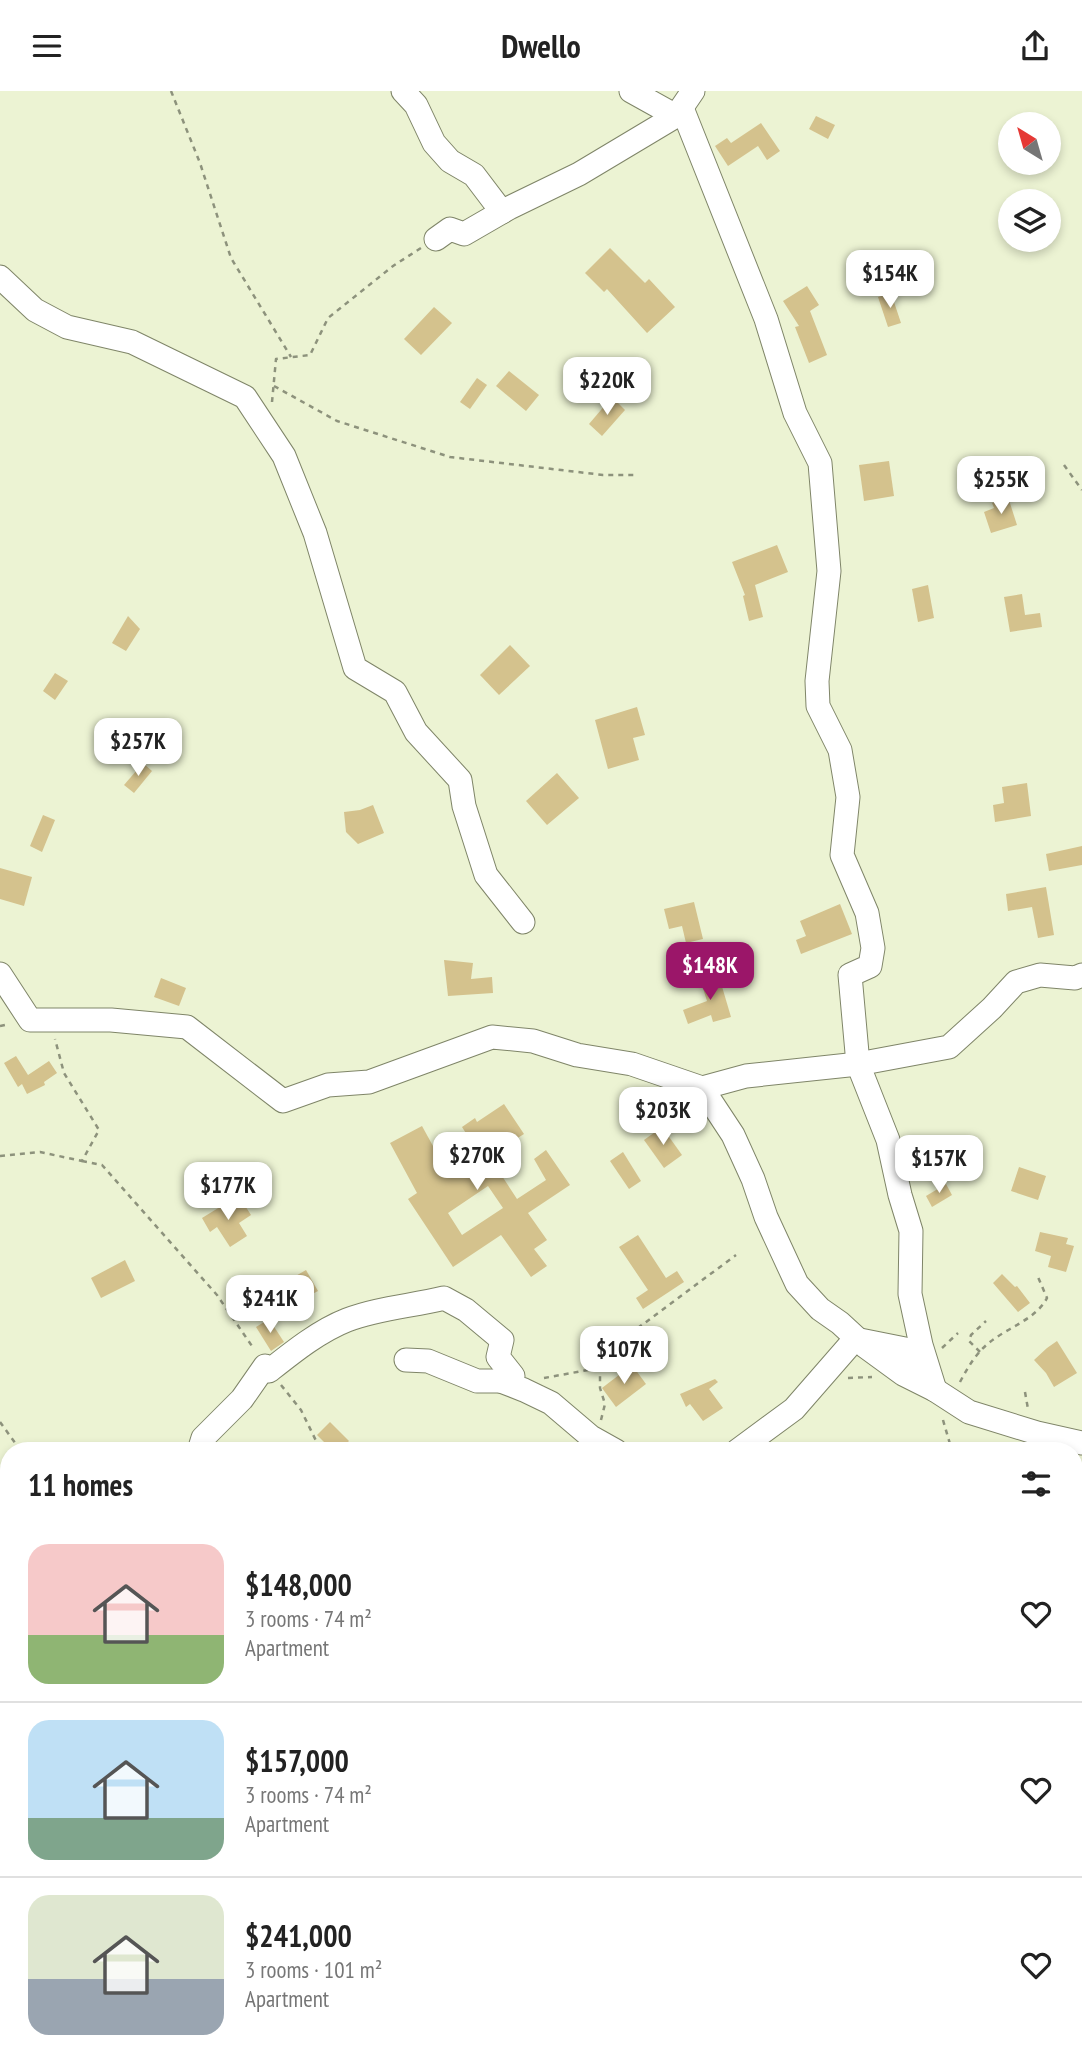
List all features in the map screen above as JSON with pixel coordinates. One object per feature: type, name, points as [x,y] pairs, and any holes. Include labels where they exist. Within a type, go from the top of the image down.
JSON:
[{"type":"street","points":[[403,91],[416,105],[434,143],[450,160],[474,175],[502,212]]},
{"type":"street","points":[[631,91],[684,105]]},
{"type":"street","points":[[436,239],[450,229],[464,234],[579,174],[684,105]]},
{"type":"street","points":[[684,105],[766,319],[795,413],[820,463],[829,571],[817,681],[818,706],[840,750],[848,797],[842,855],[867,913],[873,948],[870,966],[850,975],[858,1064],[888,1140],[911,1231],[911,1294],[936,1391]]},
{"type":"street","points":[[0,278],[35,310],[67,327],[132,342],[245,397],[284,456],[315,533],[355,668],[395,692],[416,732],[460,780],[464,806],[485,874],[523,922]]},
{"type":"street","points":[[0,974],[30,1020],[111,1020],[187,1027],[283,1101],[328,1086],[369,1082],[492,1037],[533,1041],[577,1055],[632,1064],[702,1088],[746,1076],[858,1064],[949,1047],[1016,982],[1040,975],[1075,978],[1082,975]]},
{"type":"street","points":[[702,1088],[733,1135],[797,1284],[820,1309],[903,1374],[969,1412],[1037,1433],[1078,1442]]},
{"type":"street","points":[[202,1442],[267,1368],[347,1320],[396,1307],[444,1298],[466,1310],[502,1340],[498,1357],[513,1377],[509,1384]]},
{"type":"street","points":[[855,1339],[905,1349],[936,1391]]},
{"type":"street","points":[[749,1442],[794,1409],[855,1339]]},
{"type":"street","points":[[407,1360],[428,1361],[477,1381],[509,1384],[551,1403],[600,1442]]},
{"type":"path","points":[[171,91],[200,163],[231,258],[291,357]]},
{"type":"path","points":[[269,433],[276,359],[310,355],[328,318],[393,266],[436,239]]},
{"type":"path","points":[[274,386],[337,421],[450,457],[603,475],[638,475]]},
{"type":"path","points":[[1064,465],[1082,490]]},
{"type":"path","points":[[56,1040],[64,1073],[99,1130],[82,1161]]},
{"type":"path","points":[[0,1156],[40,1152],[102,1165],[217,1295],[267,1368],[301,1410],[317,1442]]},
{"type":"path","points":[[607,1442],[600,1368],[607,1351],[736,1255]]},
{"type":"path","points":[[936,1391],[951,1397],[976,1356],[990,1342],[1041,1310],[1047,1298],[1038,1277]]},
{"type":"path","points":[[980,1352],[969,1341],[971,1335],[986,1321]]},
{"type":"path","points":[[603,1361],[622,1361]]},
{"type":"path","points":[[509,1384],[600,1368]]},
{"type":"path","points":[[820,1377],[903,1374]]},
{"type":"path","points":[[0,1422],[14,1442]]},
{"type":"building","points":[[816,116],[835,125],[828,139],[809,129]]},
{"type":"building","points":[[761,123],[780,151],[767,160],[758,146],[728,166],[715,146],[727,138],[731,143]]},
{"type":"building","points":[[610,248],[645,283],[649,279],[675,307],[647,333],[607,289],[604,292],[585,273]]},
{"type":"building","points":[[807,286],[819,305],[810,311],[827,355],[809,363],[795,327],[799,326],[783,301]]},
{"type":"building","points":[[891,293],[901,323],[888,327],[878,297]]},
{"type":"building","points":[[434,307],[452,323],[421,355],[404,339]]},
{"type":"building","points":[[509,371],[539,395],[526,411],[496,386]]},
{"type":"building","points":[[477,378],[487,385],[470,409],[460,402]]},
{"type":"building","points":[[612,397],[625,410],[602,436],[589,424]]},
{"type":"building","points":[[889,461],[894,496],[864,501],[859,465]]},
{"type":"building","points":[[1008,497],[1017,525],[991,533],[984,512],[994,508],[992,503]]},
{"type":"building","points":[[777,545],[788,572],[755,585],[763,617],[749,621],[743,596],[745,595],[732,562]]},
{"type":"building","points":[[928,585],[934,618],[918,622],[912,589]]},
{"type":"building","points":[[1022,594],[1025,615],[1040,613],[1042,627],[1010,632],[1004,597]]},
{"type":"building","points":[[128,616],[140,629],[126,651],[112,643]]},
{"type":"building","points":[[510,645],[530,666],[499,695],[480,675]]},
{"type":"building","points":[[55,673],[68,681],[55,700],[43,691]]},
{"type":"building","points":[[637,707],[645,735],[633,738],[639,760],[608,769],[595,720]]},
{"type":"building","points":[[143,763],[152,771],[134,793],[124,785]]},
{"type":"building","points":[[557,773],[579,798],[547,825],[526,801]]},
{"type":"building","points":[[1027,783],[1031,816],[995,822],[993,805],[1004,803],[1002,787]]},
{"type":"building","points":[[373,805],[384,833],[358,844],[346,832],[344,812]]},
{"type":"building","points":[[43,815],[55,820],[42,852],[30,846]]},
{"type":"building","points":[[1082,846],[1082,865],[1049,871],[1046,854]]},
{"type":"building","points":[[0,868],[32,877],[24,906],[0,899]]},
{"type":"building","points":[[1046,887],[1054,935],[1038,938],[1032,907],[1008,911],[1006,894]]},
{"type":"building","points":[[694,902],[703,939],[686,943],[682,926],[669,929],[664,909]]},
{"type":"building","points":[[840,904],[852,934],[801,954],[796,940],[806,936],[800,921]]},
{"type":"building","points":[[444,960],[473,963],[471,979],[492,977],[493,993],[448,996]]},
{"type":"building","points":[[718,973],[731,1017],[713,1022],[711,1015],[688,1024],[683,1010],[707,1001],[700,979]]},
{"type":"building","points":[[161,978],[186,988],[179,1006],[154,997]]},
{"type":"building","points":[[16,1056],[28,1075],[49,1061],[57,1073],[44,1082],[45,1085],[27,1094],[22,1084],[18,1087],[4,1063]]},
{"type":"building","points":[[504,1104],[524,1134],[489,1156],[517,1199],[546,1180],[534,1159],[546,1150],[570,1185],[528,1213],[547,1240],[534,1249],[547,1266],[531,1277],[501,1235],[453,1267],[408,1199],[417,1193],[390,1143],[422,1126],[444,1166],[474,1146],[462,1127],[475,1118],[477,1122]],"holes":[[[488,1186],[503,1208],[462,1235],[448,1213]]]},
{"type":"building","points":[[662,1127],[682,1155],[664,1168],[644,1140]]},
{"type":"building","points":[[623,1152],[641,1181],[629,1189],[610,1161]]},
{"type":"building","points":[[1019,1167],[1046,1176],[1038,1200],[1011,1191]]},
{"type":"building","points":[[946,1184],[952,1195],[932,1207],[926,1196]]},
{"type":"building","points":[[242,1201],[251,1215],[239,1223],[247,1236],[230,1247],[217,1227],[210,1232],[202,1218],[228,1202],[231,1208]]},
{"type":"building","points":[[1040,1232],[1068,1238],[1066,1244],[1074,1246],[1066,1272],[1048,1267],[1051,1256],[1035,1251]]},
{"type":"building","points":[[638,1235],[666,1278],[677,1271],[684,1282],[643,1309],[636,1298],[648,1290],[619,1247]]},
{"type":"building","points":[[125,1260],[135,1281],[101,1298],[91,1278]]},
{"type":"building","points":[[306,1270],[318,1291],[279,1312],[268,1292]]},
{"type":"building","points":[[1002,1274],[1017,1286],[1030,1303],[1018,1312],[993,1283]]},
{"type":"building","points":[[269,1319],[284,1342],[271,1351],[256,1327]]},
{"type":"building","points":[[1057,1341],[1077,1373],[1054,1387],[1034,1360]]},
{"type":"building","points":[[632,1365],[646,1384],[616,1407],[602,1388]]},
{"type":"building","points":[[715,1379],[718,1382],[709,1389],[723,1408],[703,1421],[690,1404],[686,1407],[680,1394]]},
{"type":"building","points":[[330,1422],[349,1441],[324,1442],[317,1435]]}]
